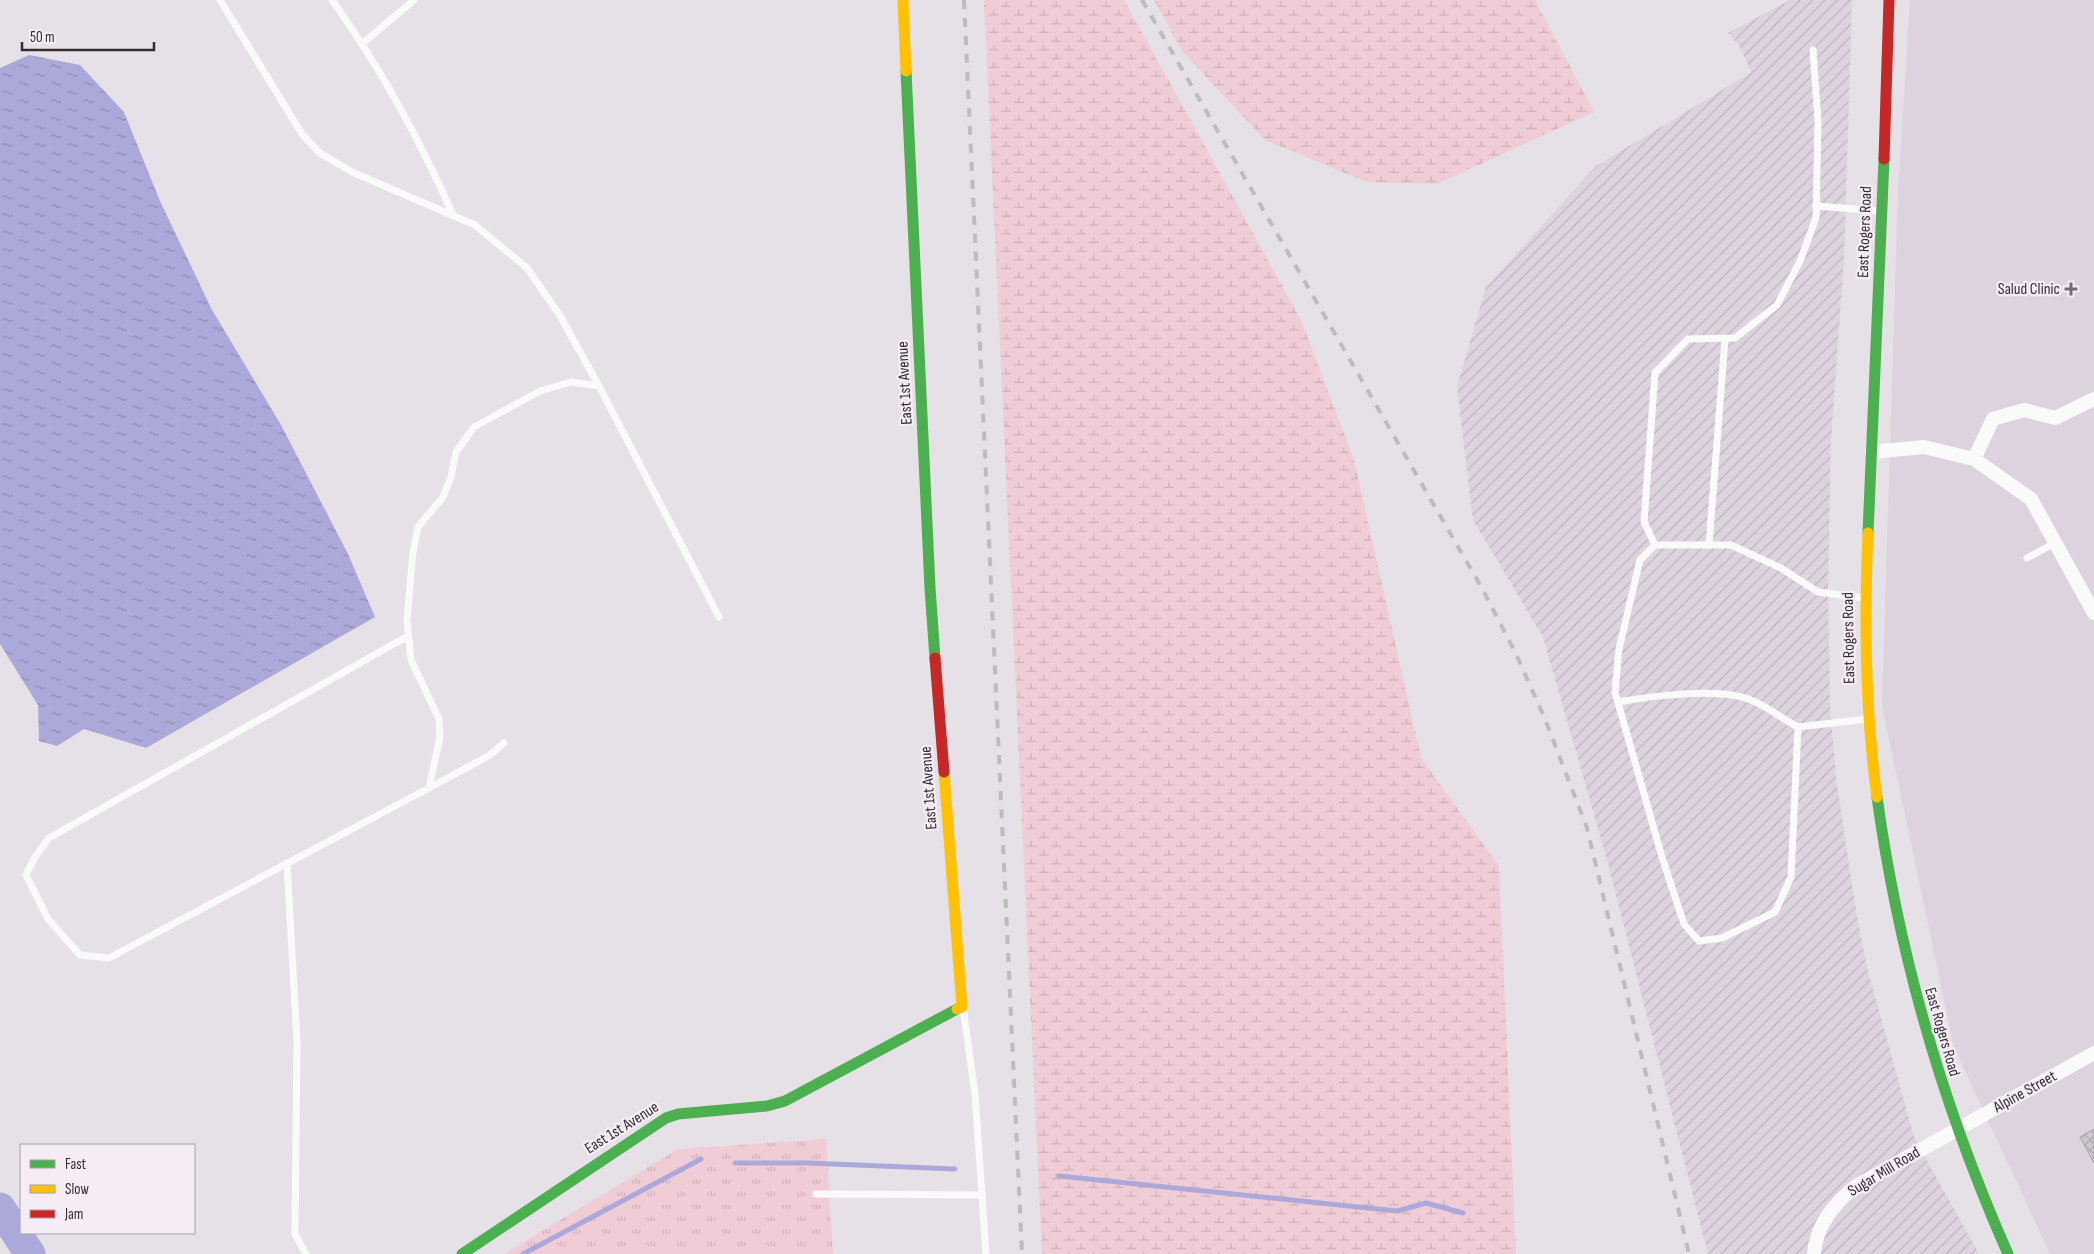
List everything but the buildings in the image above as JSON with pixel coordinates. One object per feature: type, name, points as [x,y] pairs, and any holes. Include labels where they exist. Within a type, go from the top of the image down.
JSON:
[{"type":"street","name":"East 1st Avenue","points":[[462,1254],[666,1118],[678,1114],[767,1106],[785,1101],[962,1007],[930,588],[903,0]]},
{"type":"street","name":"East Rogers Road","points":[[1889,0],[1865,598],[1868,719],[1872,767],[1892,898],[1904,957],[1931,1057],[1956,1130],[2008,1254]]},
{"type":"street","points":[[1974,459],[1993,419],[2024,410],[2055,418],[2094,398]]},
{"type":"street","points":[[1872,452],[1924,448],[1974,459],[2031,499],[2094,614]]},
{"type":"street","name":"Alpine Street","points":[[1956,1130],[2094,1054]]},
{"type":"street","name":"Sugar Mill Road","points":[[1814,1254],[1815,1242],[1826,1216],[1839,1200],[1856,1186],[1956,1130]]},
{"type":"lane","points":[[220,0],[278,99],[302,134],[320,152],[352,172],[475,225],[527,268],[559,314],[599,386],[719,617]]},
{"type":"lane","points":[[332,0],[363,43],[412,130],[453,216]]},
{"type":"lane","points":[[363,43],[414,0]]},
{"type":"lane","points":[[1655,545],[1644,522],[1656,373],[1688,339],[1735,338],[1777,305],[1800,261],[1816,218],[1818,121],[1813,50]]},
{"type":"lane","points":[[1816,206],[1882,211]]},
{"type":"lane","points":[[1709,545],[1726,338]]},
{"type":"lane","points":[[429,788],[440,737],[439,719],[411,660],[407,620],[411,572],[418,526],[443,497],[451,477],[456,452],[474,427],[540,391],[571,382],[599,386]]},
{"type":"lane","points":[[2027,558],[2055,543]]},
{"type":"lane","points":[[1798,727],[1791,877],[1775,912],[1722,938],[1699,941],[1684,924],[1662,857],[1615,692],[1619,649],[1640,560],[1655,545],[1732,545],[1781,568],[1818,592],[1865,598]]},
{"type":"lane","points":[[408,636],[49,838],[35,857],[26,875],[48,919],[80,955],[109,958],[490,755],[504,743]]},
{"type":"lane","points":[[1618,702],[1654,696],[1723,694],[1751,700],[1798,727],[1868,719]]},
{"type":"lane","points":[[287,863],[297,1041],[295,1234],[306,1254]]},
{"type":"lane","points":[[962,1007],[975,1094],[986,1254]]},
{"type":"lane","points":[[816,1194],[982,1195]]},
{"type":"shaded area","points":[[1790,0],[1852,0],[1844,260],[1831,439],[1828,589],[1830,708],[1836,778],[1856,911],[1867,968],[1914,1137],[1979,1254],[1708,1254],[1606,856],[1543,637],[1473,520],[1457,387],[1486,287],[1596,166],[1752,72],[1738,44],[1728,33]]},
{"type":"shaded area","points":[[1910,0],[2094,0],[2094,1254],[2050,1254],[1954,1047],[1882,706],[1898,190]]},
{"type":"green space","points":[[984,0],[1124,0],[1301,320],[1354,460],[1421,758],[1499,866],[1516,1254],[1042,1254]]},
{"type":"green space","points":[[1154,0],[1535,0],[1594,112],[1437,184],[1367,182],[1265,140],[1182,51]]},
{"type":"green space","points":[[826,1139],[833,1254],[504,1254],[678,1149]]},
{"type":"water","points":[[29,55],[80,65],[124,112],[160,201],[211,308],[281,425],[348,554],[375,617],[146,748],[84,729],[57,746],[39,741],[38,705],[0,644],[0,68]]},
{"type":"waterway","points":[[523,1254],[701,1159]]},
{"type":"waterway","points":[[735,1163],[808,1163],[955,1169]]},
{"type":"waterway","points":[[1059,1176],[1397,1211],[1426,1203],[1463,1213]]},
{"type":"waterway","points":[[0,1208],[30,1254]]},
{"type":"railway","points":[[964,0],[1022,1254]]},
{"type":"railway","points":[[1142,0],[1483,590],[1516,654],[1545,719],[1587,828],[1689,1254]]},
{"type":"traffic: fast","points":[[906,71],[930,588],[935,658]]},
{"type":"traffic: fast","points":[[1868,533],[1884,159]]},
{"type":"traffic: fast","points":[[1877,797],[1886,857],[1898,915],[1926,1030],[1963,1143],[2008,1254]]},
{"type":"traffic: fast","points":[[462,1254],[666,1118],[678,1114],[767,1106],[785,1101],[957,1009]]},
{"type":"traffic: slow","points":[[903,0],[906,71]]},
{"type":"traffic: slow","points":[[1868,533],[1866,666],[1870,732],[1877,797]]},
{"type":"traffic: slow","points":[[944,772],[962,1007],[957,1009]]},
{"type":"traffic: jam","points":[[1884,159],[1889,0]]},
{"type":"traffic: jam","points":[[935,658],[944,772]]},
{"type":"place","name":"Salud Clinic","points":[[2071,289]]}]
